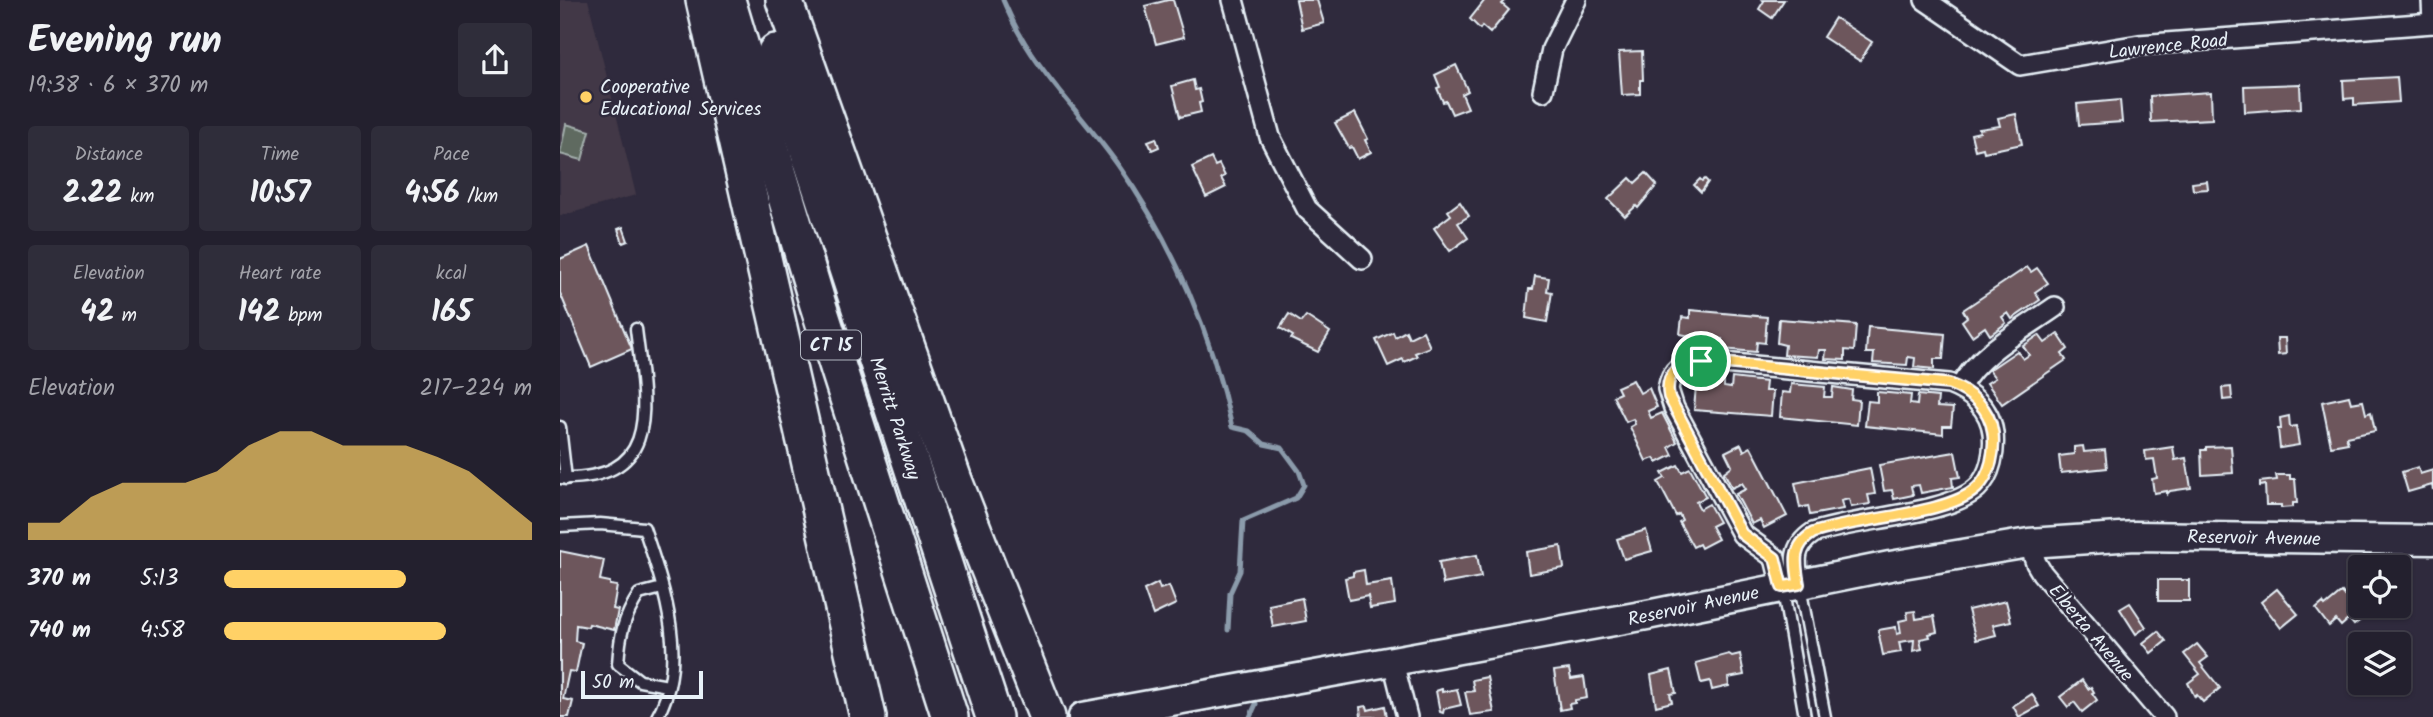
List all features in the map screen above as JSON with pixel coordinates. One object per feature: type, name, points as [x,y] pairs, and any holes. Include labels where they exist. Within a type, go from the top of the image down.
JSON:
[{"type":"highway","points":[[704,0],[866,707]]},
{"type":"highway","name":"Merritt Parkway","points":[[727,0],[818,305],[945,703]]},
{"type":"highway","name":"Merritt Parkway","points":[[761,0],[994,717]]},
{"type":"highway","points":[[785,0],[955,483],[1042,704]]},
{"type":"main road","name":"Reservoir Avenue","points":[[1083,717],[1647,615],[1918,561],[2029,543],[2086,537],[2147,536],[2433,540]]},
{"type":"street","points":[[1233,0],[1270,137],[1307,209],[1362,259]]},
{"type":"street","points":[[1543,91],[1552,49],[1576,0]]},
{"type":"street","name":"Lawrence Road","points":[[1924,0],[2020,65],[2139,45],[2433,23]]},
{"type":"street","points":[[2432,0],[2433,23]]},
{"type":"street","points":[[1961,388],[1967,374],[1979,362],[2055,307]]},
{"type":"street","points":[[1701,361],[1864,375],[1949,384],[1974,397],[1987,412],[1992,428],[1992,456],[1981,483],[1968,494],[1944,504],[1813,533],[1804,539],[1795,554],[1791,586],[1775,558],[1742,534],[1674,408],[1668,389],[1675,369],[1687,362],[1701,361]]},
{"type":"street","name":"Elberta Avenue","points":[[2029,543],[2042,573],[2164,717]]},
{"type":"street","points":[[1393,662],[1407,717]]},
{"type":"lane","points":[[560,427],[563,479],[606,474],[632,456],[642,430],[644,405],[636,330]]},
{"type":"lane","points":[[560,526],[600,524],[644,528],[673,636],[668,685],[657,717]]},
{"type":"lane","points":[[1791,586],[1805,717]]},
{"type":"lane","points":[[1791,586],[1825,717]]},
{"type":"lane","points":[[662,587],[639,594],[627,613],[620,639],[618,664],[640,681],[668,685]]},
{"type":"shaded area","name":"Cooperative Educational Services","points":[[560,0],[588,0],[636,195],[560,216]]},
{"type":"green space","points":[[566,124],[590,131],[582,160],[560,154]]},
{"type":"building","points":[[1173,0],[1184,37],[1156,44],[1145,6]]},
{"type":"building","points":[[1296,0],[1317,0],[1324,23],[1302,29]]},
{"type":"building","points":[[1485,0],[1506,0],[1502,4],[1509,10],[1490,33],[1482,26],[1480,29],[1470,19]]},
{"type":"building","points":[[1763,0],[1784,0],[1772,18],[1759,9]]},
{"type":"building","points":[[1835,18],[1872,42],[1860,61],[1823,37]]},
{"type":"building","points":[[1642,51],[1643,80],[1640,80],[1640,94],[1622,95],[1619,52]]},
{"type":"building","points":[[1456,65],[1468,91],[1462,94],[1468,108],[1452,114],[1446,101],[1443,102],[1435,75]]},
{"type":"building","points":[[2397,77],[2399,102],[2354,105],[2354,98],[2344,99],[2343,80]]},
{"type":"building","points":[[1193,80],[1195,90],[1199,89],[1201,112],[1180,117],[1172,86]]},
{"type":"building","points":[[2300,84],[2301,108],[2245,112],[2244,86]]},
{"type":"building","points":[[2211,92],[2212,119],[2151,122],[2150,96]]},
{"type":"building","points":[[2120,100],[2122,122],[2079,125],[2077,104]]},
{"type":"building","points":[[1355,113],[1368,139],[1365,140],[1371,152],[1358,159],[1335,123]]},
{"type":"building","points":[[2016,114],[2022,144],[1984,152],[1983,148],[1975,150],[1971,134],[1980,132],[1979,129],[2000,126],[1998,118]]},
{"type":"building","points":[[1156,138],[1159,147],[1152,150],[1148,141]]},
{"type":"building","points":[[1211,158],[1215,166],[1219,164],[1225,176],[1221,178],[1226,187],[1206,197],[1192,167]]},
{"type":"building","points":[[1646,173],[1657,185],[1638,208],[1636,206],[1625,216],[1608,199],[1630,178],[1635,183]]},
{"type":"building","points":[[1700,179],[1708,182],[1701,192],[1694,185]]},
{"type":"building","points":[[2207,181],[2208,189],[2193,190],[2192,183]]},
{"type":"building","points":[[1460,202],[1469,216],[1458,223],[1468,238],[1450,251],[1434,228],[1451,215],[1448,211]]},
{"type":"building","points":[[623,227],[628,241],[623,243],[618,229]]},
{"type":"building","points":[[589,246],[632,349],[591,367],[560,293],[560,259]]},
{"type":"building","points":[[2027,267],[2031,272],[2037,268],[2048,283],[2035,292],[2040,300],[2012,319],[2008,313],[2002,317],[2006,323],[1990,335],[1985,327],[1972,336],[1962,321],[1967,317],[1963,310]]},
{"type":"building","points":[[1535,276],[1549,278],[1547,291],[1552,292],[1547,322],[1526,318],[1529,289],[1533,289]]},
{"type":"building","points":[[1690,310],[1767,317],[1765,343],[1757,342],[1756,352],[1722,349],[1722,339],[1715,338],[1714,348],[1695,346],[1696,337],[1680,334],[1682,317],[1690,318]]},
{"type":"building","points":[[1289,314],[1301,322],[1306,316],[1330,332],[1318,352],[1291,339],[1293,336],[1280,328]]},
{"type":"building","points":[[1779,319],[1856,325],[1854,351],[1845,350],[1845,360],[1825,359],[1826,350],[1819,350],[1818,357],[1784,355],[1785,345],[1777,343]]},
{"type":"building","points":[[1868,327],[1945,334],[1943,359],[1934,359],[1934,369],[1914,367],[1915,358],[1908,357],[1907,365],[1873,363],[1874,353],[1866,353]]},
{"type":"building","points":[[1406,331],[1409,338],[1423,331],[1430,347],[1415,353],[1417,356],[1404,362],[1403,359],[1388,366],[1376,340],[1393,332],[1395,337]]},
{"type":"building","points":[[2058,334],[2068,349],[2062,354],[2066,360],[2002,404],[1987,383],[1995,378],[1989,370],[2017,351],[2023,359],[2029,355],[2023,346],[2039,335],[2045,343]]},
{"type":"building","points":[[2277,338],[2285,338],[2286,354],[2278,355]]},
{"type":"building","points":[[1704,376],[1724,378],[1724,387],[1731,388],[1732,378],[1766,382],[1765,391],[1773,391],[1771,416],[1694,410],[1696,385],[1704,386]]},
{"type":"building","points":[[1633,380],[1640,393],[1649,388],[1657,407],[1648,411],[1651,418],[1662,413],[1677,442],[1669,447],[1673,455],[1657,463],[1654,458],[1646,461],[1630,427],[1635,424],[1633,419],[1626,422],[1613,396],[1620,393],[1617,387]]},
{"type":"building","points":[[1791,384],[1825,387],[1824,397],[1832,397],[1833,387],[1852,390],[1851,399],[1859,400],[1857,425],[1780,417],[1782,392],[1790,393]]},
{"type":"building","points":[[2231,387],[2232,399],[2223,400],[2222,388]]},
{"type":"building","points":[[1877,392],[1911,395],[1910,404],[1917,405],[1918,395],[1938,397],[1937,407],[1953,408],[1951,426],[1943,426],[1943,434],[1865,426],[1868,401],[1877,402]]},
{"type":"building","points":[[2349,396],[2351,403],[2363,401],[2366,414],[2371,412],[2375,431],[2346,437],[2348,443],[2331,446],[2322,402]]},
{"type":"building","points":[[2289,416],[2290,427],[2296,426],[2299,445],[2280,448],[2280,418]]},
{"type":"building","points":[[1741,444],[1744,451],[1751,447],[1787,516],[1764,528],[1760,520],[1752,524],[1736,494],[1746,489],[1742,483],[1732,488],[1724,472],[1732,466],[1725,452]]},
{"type":"building","points":[[2083,446],[2084,452],[2105,450],[2107,468],[2061,473],[2059,456],[2074,454],[2074,447]]},
{"type":"building","points":[[2231,446],[2233,473],[2202,475],[2201,450],[2206,450],[2206,447]]},
{"type":"building","points":[[2173,447],[2175,460],[2186,458],[2191,488],[2170,491],[2167,494],[2167,491],[2154,493],[2152,479],[2157,478],[2154,459],[2146,460],[2145,451]]},
{"type":"building","points":[[1955,452],[1960,477],[1952,478],[1953,487],[1921,493],[1919,485],[1911,486],[1913,495],[1894,499],[1892,490],[1884,491],[1879,465]]},
{"type":"building","points":[[1678,465],[1682,472],[1690,468],[1706,497],[1696,502],[1700,509],[1709,504],[1719,522],[1711,526],[1718,539],[1701,548],[1699,544],[1693,547],[1679,522],[1682,520],[1679,514],[1676,516],[1658,482],[1665,478],[1662,473]]},
{"type":"building","points":[[2418,467],[2420,474],[2433,470],[2433,490],[2432,485],[2408,492],[2402,472]]},
{"type":"building","points":[[1870,468],[1875,494],[1868,495],[1870,504],[1851,507],[1849,499],[1841,501],[1843,509],[1810,515],[1808,506],[1800,508],[1795,483]]},
{"type":"building","points":[[2276,475],[2290,475],[2290,479],[2295,479],[2297,503],[2293,503],[2293,507],[2266,505],[2265,485],[2260,486],[2260,482],[2277,480]]},
{"type":"building","points":[[1646,530],[1652,551],[1624,559],[1617,539]]},
{"type":"building","points":[[1561,546],[1564,568],[1529,574],[1526,552]]},
{"type":"building","points":[[560,551],[604,560],[600,580],[617,586],[613,609],[618,610],[614,630],[589,624],[588,627],[576,625],[575,641],[582,643],[576,672],[569,671],[563,699],[573,701],[569,717],[560,717]]},
{"type":"building","points":[[1477,555],[1481,577],[1443,584],[1439,562]]},
{"type":"building","points":[[1364,570],[1366,585],[1392,581],[1395,604],[1370,608],[1368,596],[1349,600],[1345,578],[1353,576],[1353,572]]},
{"type":"building","points":[[2158,580],[2189,580],[2189,601],[2158,601]]},
{"type":"building","points":[[1158,583],[1160,589],[1169,586],[1176,604],[1153,615],[1144,590]]},
{"type":"building","points":[[2277,589],[2298,614],[2281,628],[2261,602]]},
{"type":"building","points":[[2342,592],[2348,599],[2348,618],[2363,618],[2354,625],[2349,619],[2341,626],[2336,620],[2329,626],[2316,609],[2323,603],[2325,606]]},
{"type":"building","points":[[1302,598],[1306,621],[1273,627],[1269,605]]},
{"type":"building","points":[[2006,601],[2011,621],[1993,625],[1996,635],[1976,640],[1968,610]]},
{"type":"building","points":[[2130,603],[2146,627],[2136,634],[2120,609]]},
{"type":"building","points":[[1915,611],[1916,619],[1934,616],[1937,632],[1920,639],[1922,649],[1913,651],[1914,640],[1899,642],[1901,652],[1883,655],[1878,630],[1896,627],[1897,634],[1901,633],[1899,621],[1908,619],[1907,612]]},
{"type":"building","points":[[2158,631],[2166,641],[2151,653],[2143,643]]},
{"type":"building","points":[[2197,644],[2208,657],[2200,663],[2220,688],[2203,702],[2197,695],[2195,697],[2188,683],[2200,674],[2184,654]]},
{"type":"building","points":[[1729,654],[1740,654],[1744,675],[1728,678],[1729,686],[1712,690],[1710,681],[1701,683],[1696,663]]},
{"type":"building","points":[[1569,669],[1571,679],[1584,677],[1587,698],[1575,700],[1575,703],[1569,704],[1570,708],[1560,710],[1554,671]]},
{"type":"building","points":[[1671,670],[1676,693],[1670,694],[1672,702],[1656,706],[1651,675]]},
{"type":"building","points":[[1487,677],[1494,712],[1470,715],[1465,692],[1474,691],[1472,680]]},
{"type":"building","points":[[2082,680],[2088,689],[2091,687],[2097,700],[2082,712],[2074,702],[2068,707],[2060,697]]},
{"type":"building","points":[[1442,689],[1442,692],[1457,689],[1461,705],[1440,712],[1436,691]]},
{"type":"building","points":[[2032,694],[2039,706],[2019,717],[2013,706]]},
{"type":"building","points":[[1367,706],[1368,710],[1385,706],[1387,717],[1361,717],[1360,707]]},
{"type":"waterway","points":[[1003,0],[1030,51],[1118,165],[1156,225],[1202,324],[1224,392],[1232,427],[1249,431],[1264,444],[1282,448],[1299,471],[1304,485],[1296,498],[1243,521],[1240,571],[1230,593],[1228,630]]},
{"type":"waterway","points":[[1250,717],[1256,704]]},
{"type":"place","name":"Cooperative Educational Services","points":[[586,97]]},
{"type":"route","points":[[1701,361],[1864,375],[1949,384],[1961,388],[1974,397],[1990,419],[1993,445],[1986,476],[1976,489],[1944,504],[1813,533],[1804,539],[1795,554],[1799,584],[1782,587],[1775,558],[1742,534],[1669,397],[1669,381],[1675,369],[1687,362],[1701,361]]}]
